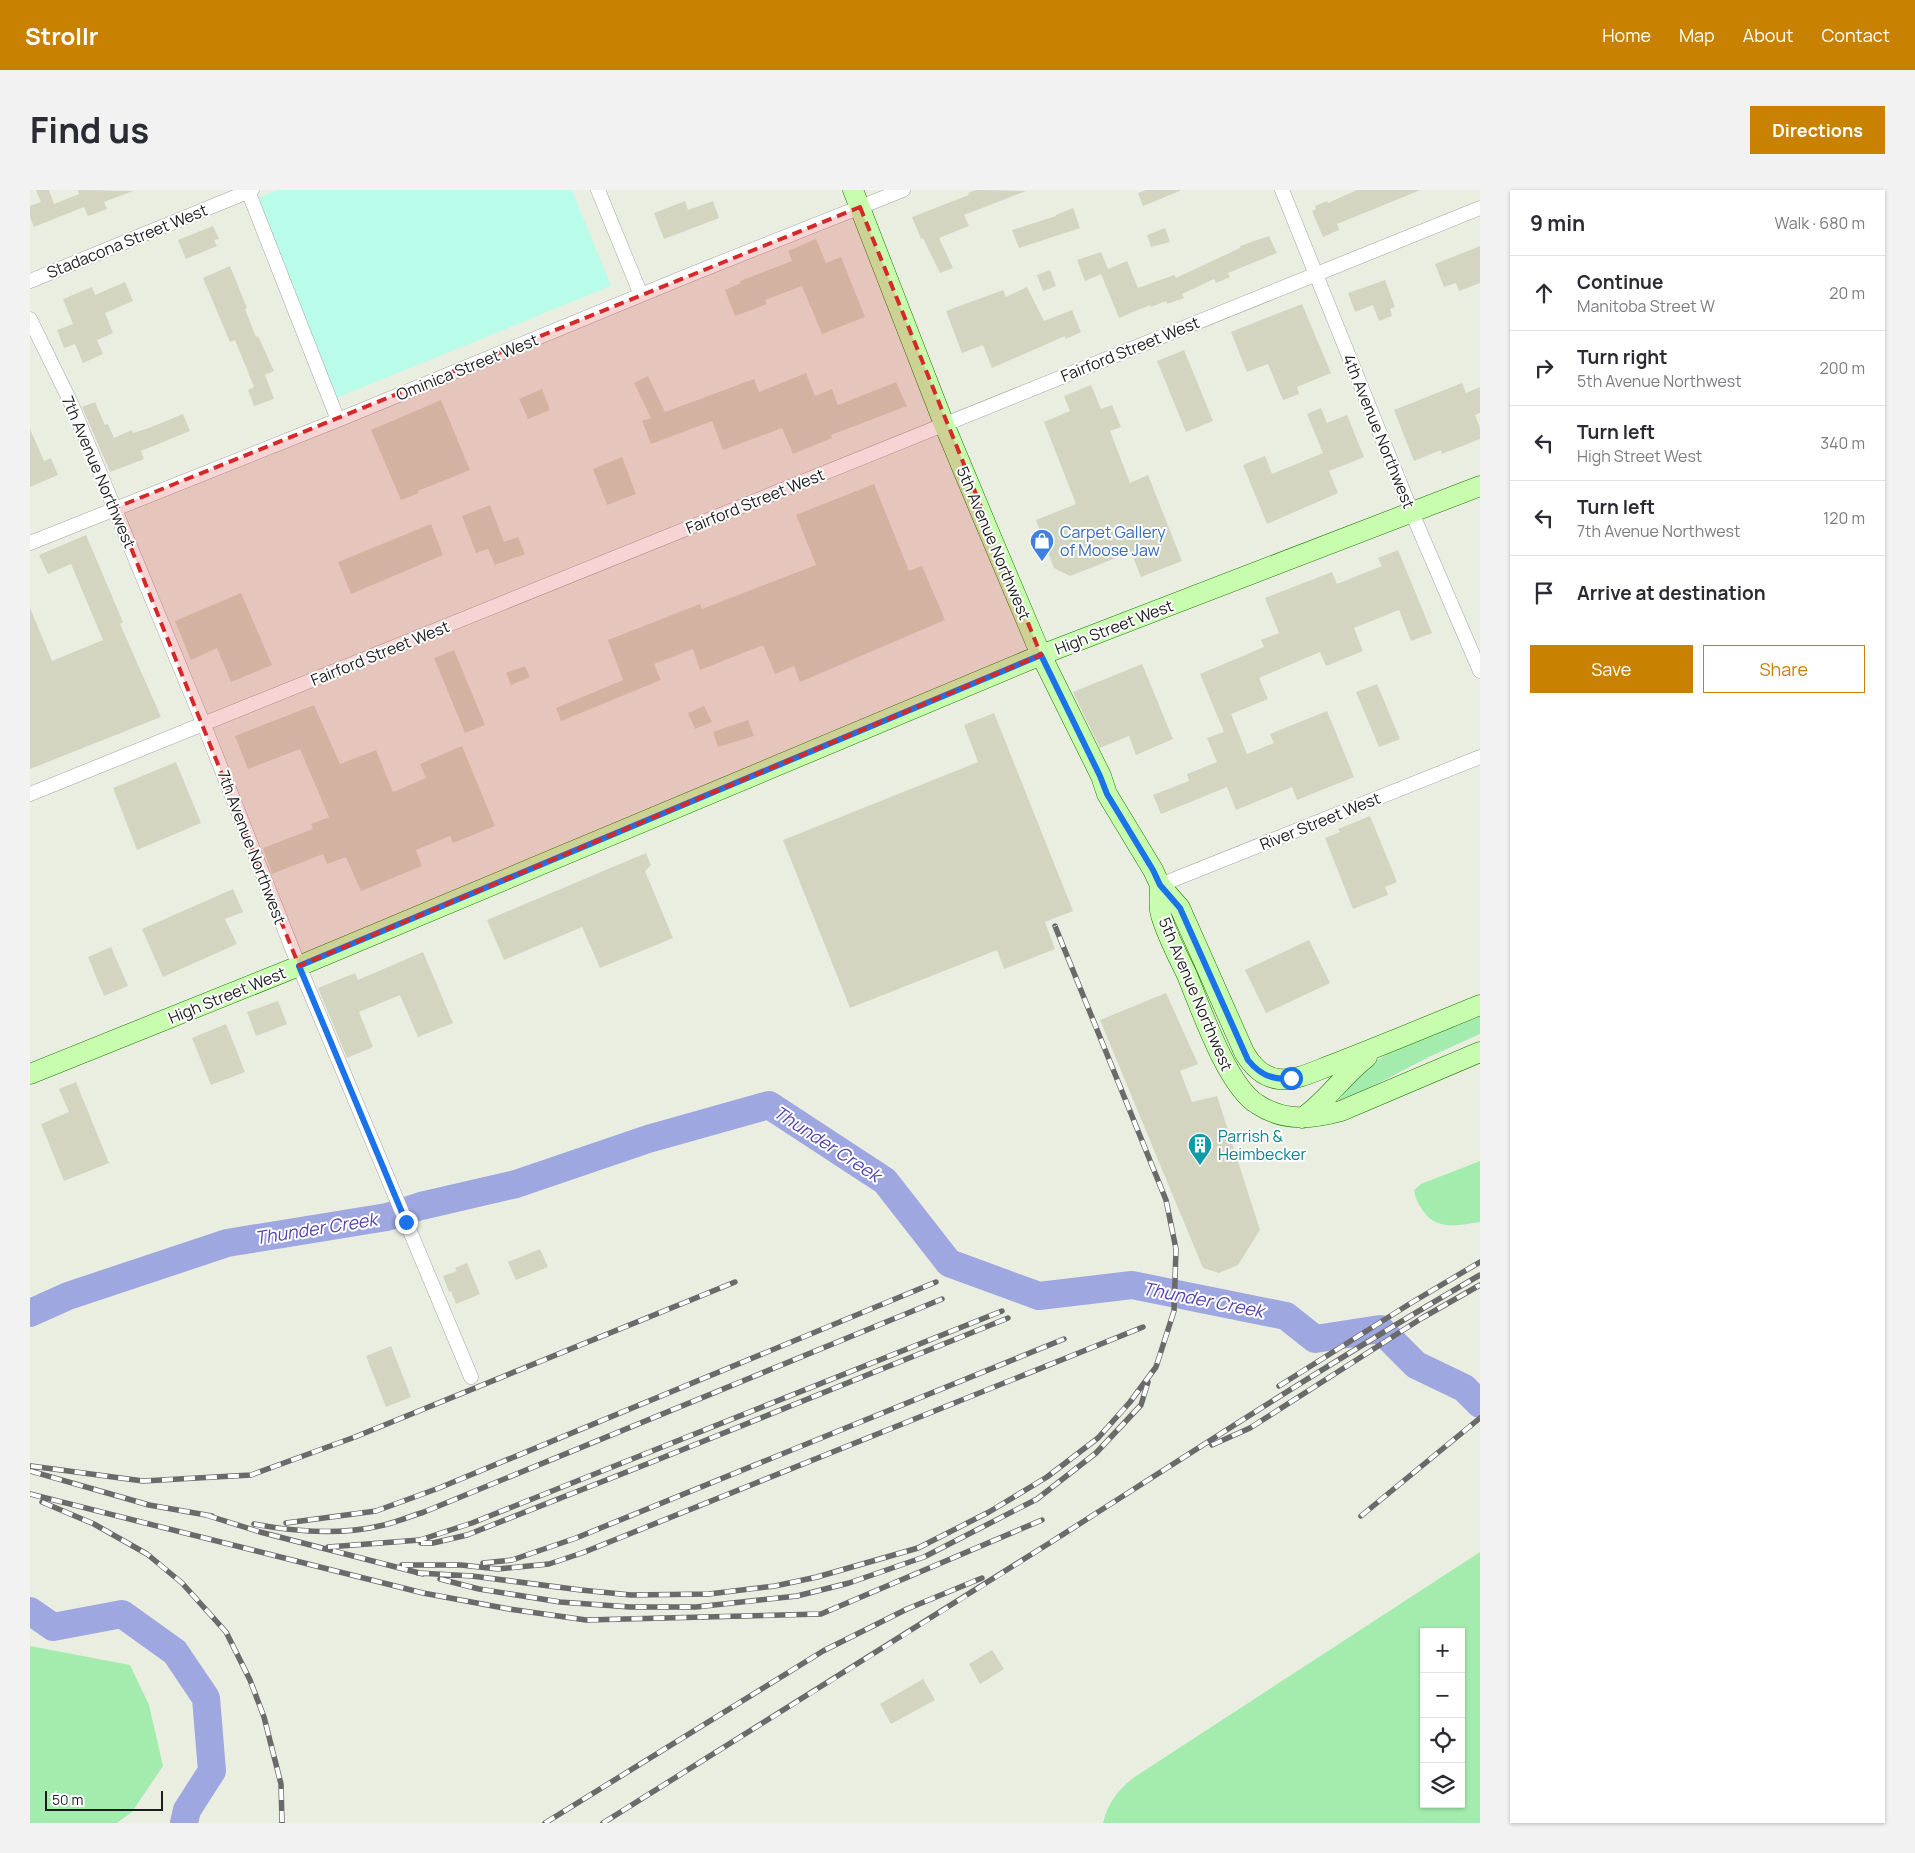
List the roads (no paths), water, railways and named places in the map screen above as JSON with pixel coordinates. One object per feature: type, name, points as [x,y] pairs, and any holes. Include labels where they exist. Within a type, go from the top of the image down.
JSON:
[{"type":"main road","name":"5th Avenue Northwest","points":[[856,198],[944,424],[1041,655],[1107,794],[1153,870],[1160,885],[1180,908],[1244,1052],[1253,1066],[1267,1076],[1281,1080],[1385,1044]]},
{"type":"main road","name":"High Street West","points":[[30,1074],[299,966],[1041,655],[1480,486]]},
{"type":"main road","name":"5th Avenue Northwest","points":[[1160,885],[1160,915],[1232,1077],[1243,1093],[1258,1105],[1290,1118],[1302,1118],[1341,1111],[1480,1052]]},
{"type":"main road","points":[[1302,1118],[1318,1105],[1356,1065],[1385,1044],[1480,1005]]},
{"type":"street","points":[[598,190],[641,295]]},
{"type":"street","name":"Ominica Street West","points":[[30,543],[338,420],[641,295],[856,198],[903,190]]},
{"type":"street","name":"4th Avenue Northwest","points":[[1282,190],[1412,513],[1480,671]]},
{"type":"street","points":[[250,191],[338,420]]},
{"type":"street","name":"Stadacona Street West","points":[[30,281],[250,191]]},
{"type":"street","name":"Fairford Street West","points":[[30,794],[1480,208]]},
{"type":"street","name":"7th Avenue Northwest","points":[[30,318],[71,403],[115,508],[204,725],[299,966],[472,1377]]},
{"type":"street","name":"River Street West","points":[[1160,885],[1480,757]]},
{"type":"waterway","name":"Thunder Creek","points":[[30,1313],[68,1296],[227,1243],[387,1217],[421,1206],[516,1184],[648,1139],[769,1105],[885,1181],[949,1263],[1039,1296],[1132,1285],[1286,1316],[1315,1339],[1380,1329],[1416,1365],[1464,1388],[1480,1404]]},
{"type":"waterway","name":"Thunder Creek","points":[[30,1611],[53,1627],[122,1614],[175,1652],[206,1698],[212,1771],[187,1810],[184,1823]]},
{"type":"railway","points":[[418,1573],[472,1576],[631,1595],[709,1594],[775,1586],[817,1577],[918,1548],[989,1512],[1047,1477],[1098,1438],[1130,1402],[1156,1367],[1174,1311],[1176,1249],[1166,1200],[1055,926]]},
{"type":"railway","points":[[1279,1386],[1480,1262]]},
{"type":"railway","points":[[603,1823],[1316,1373],[1480,1275]]},
{"type":"railway","points":[[31,1466],[143,1481],[251,1475],[355,1437],[735,1282]]},
{"type":"railway","points":[[286,1523],[376,1511],[439,1488],[936,1282]]},
{"type":"railway","points":[[1212,1445],[1250,1428],[1422,1318],[1480,1285]]},
{"type":"railway","points":[[254,1524],[286,1529],[336,1531],[368,1528],[399,1521],[942,1299]]},
{"type":"railway","points":[[328,1547],[420,1540],[472,1523],[1002,1311]]},
{"type":"railway","points":[[421,1543],[433,1543],[467,1535],[1008,1318]]},
{"type":"railway","points":[[402,1565],[461,1565],[498,1569],[549,1564],[582,1553],[1143,1327]]},
{"type":"railway","points":[[483,1563],[512,1560],[576,1538],[1064,1339]]},
{"type":"railway","points":[[440,1579],[479,1589],[560,1602],[630,1607],[696,1607],[797,1596],[849,1583],[924,1557],[1037,1499],[1096,1453],[1141,1405],[1148,1382]]},
{"type":"railway","points":[[1361,1516],[1480,1418]]},
{"type":"railway","points":[[30,1471],[149,1505],[212,1516]]},
{"type":"railway","points":[[30,1494],[423,1593],[509,1609],[586,1620],[821,1614],[1042,1520]]},
{"type":"railway","points":[[42,1502],[94,1524],[147,1554],[182,1583],[226,1632],[250,1680],[264,1717],[281,1784],[282,1823]]},
{"type":"railway","points":[[206,1515],[260,1532],[423,1574]]},
{"type":"railway","points":[[545,1823],[823,1651],[907,1609],[982,1578]]},
{"type":"place","name":"Carpet Gallery of Moose Jaw","points":[[1042,562]]},
{"type":"place","name":"Parrish & Heimbecker","points":[[1200,1166]]}]
